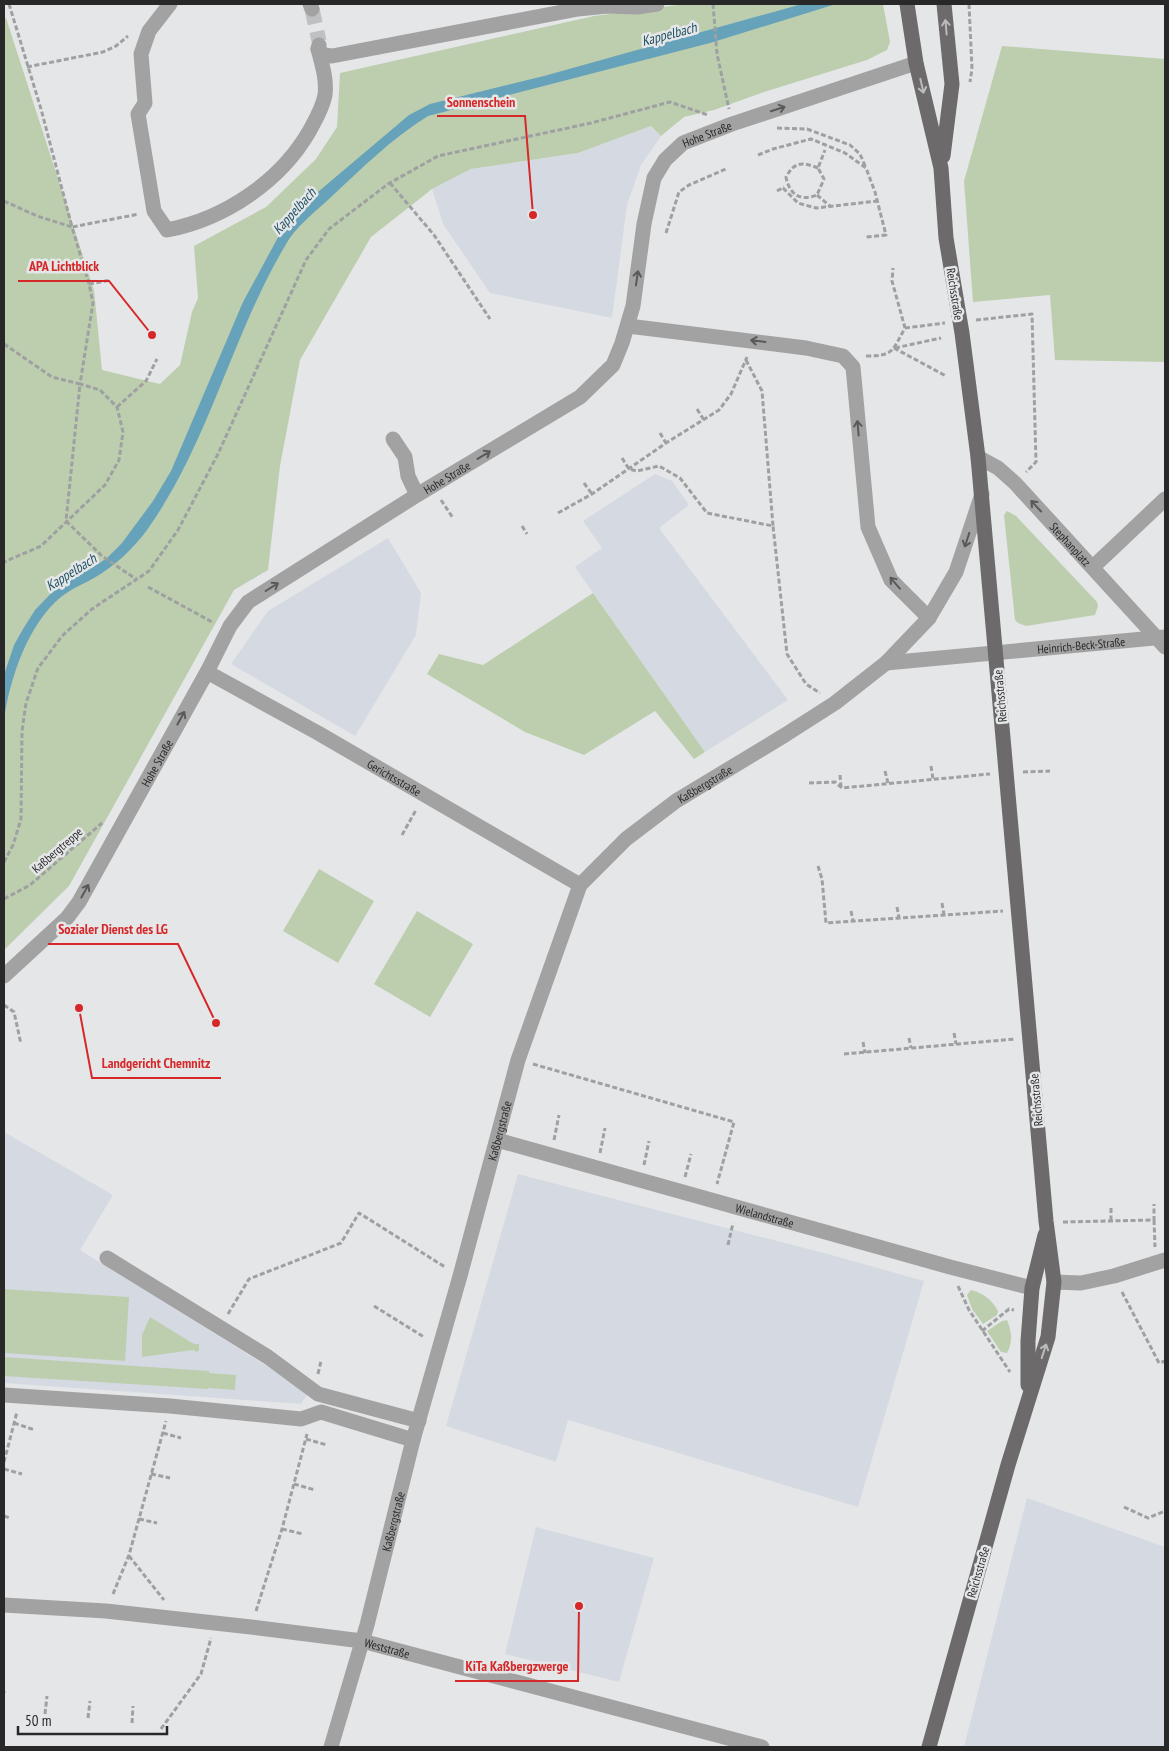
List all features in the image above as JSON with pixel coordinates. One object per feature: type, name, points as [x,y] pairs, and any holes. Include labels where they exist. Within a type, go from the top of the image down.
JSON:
[{"type":"main road","name":"Reichsstraße","points":[[907,4],[916,62],[941,168],[946,238],[962,333],[978,457],[997,652],[1046,1224],[1054,1282],[1048,1337],[1028,1397],[929,1747]]},
{"type":"main road","name":"Reichsstraße","points":[[941,168],[952,84],[944,4]]},
{"type":"main road","name":"Reichsstraße","points":[[1028,1397],[1028,1341],[1032,1288],[1046,1224]]},
{"type":"street","points":[[170,4],[149,31],[141,54],[145,102],[138,114],[154,211],[167,230],[202,221],[239,201],[275,175],[293,155],[318,116],[325,97],[326,84],[318,45],[324,55],[332,56],[578,9],[607,6],[637,7],[658,4]]},
{"type":"street","name":"Hohe Straße","points":[[4,976],[67,918],[79,902],[206,672],[227,630],[248,602],[417,495],[580,397],[613,365],[628,326],[633,306],[644,224],[654,178],[665,160],[683,143],[732,124],[916,62]]},
{"type":"street","points":[[628,326],[806,348],[843,356],[853,367],[868,527],[891,580],[929,618]]},
{"type":"street","points":[[393,439],[405,457],[408,476],[417,495]]},
{"type":"street","name":"Stephanplatz","points":[[978,457],[998,468],[1015,484],[1162,641]]},
{"type":"street","name":"Kaßbergstraße","points":[[331,1747],[362,1641],[418,1421],[460,1276],[518,1060],[580,885],[626,839],[676,801],[835,703],[886,663],[929,618],[956,572],[982,494]]},
{"type":"street","points":[[1093,567],[1165,499]]},
{"type":"street","name":"Heinrich-Beck-Straße","points":[[997,652],[1162,641]]},
{"type":"street","points":[[886,663],[997,652]]},
{"type":"street","name":"Gerichtsstraße","points":[[206,672],[326,737],[580,885]]},
{"type":"street","name":"Wielandstraße","points":[[497,1140],[950,1268],[1032,1288]]},
{"type":"street","points":[[107,1258],[268,1357],[318,1394],[418,1421]]},
{"type":"street","points":[[1054,1282],[1081,1283],[1114,1276],[1160,1262]]},
{"type":"street","points":[[4,1395],[170,1406],[301,1419],[321,1412],[413,1440]]},
{"type":"street","name":"Weststraße","points":[[4,1605],[106,1611],[362,1641],[762,1747]]},
{"type":"path","points":[[9,4],[27,67],[42,109],[93,303],[80,384],[66,521]]},
{"type":"path","points":[[713,4],[717,54],[732,124]]},
{"type":"path","points":[[969,4],[970,14]]},
{"type":"path","points":[[27,67],[103,52],[116,46],[131,34]]},
{"type":"path","points":[[4,862],[13,845],[21,819],[22,730],[26,703],[38,668],[62,636],[86,615],[149,571],[183,521],[218,454],[306,260],[329,228],[390,183],[438,156],[591,123],[670,102],[732,124]]},
{"type":"path","points":[[785,128],[807,129],[850,145],[860,154],[876,192],[886,235],[866,237]]},
{"type":"path","points":[[758,155],[810,139],[845,153],[866,168]]},
{"type":"path","points":[[818,168],[825,150]]},
{"type":"path","points":[[785,187],[802,198],[811,198],[817,195],[824,179],[818,168],[804,163],[797,164],[790,169],[786,177],[785,187],[798,203],[816,208],[877,201]]},
{"type":"path","points":[[666,233],[679,192],[689,185],[726,169]]},
{"type":"path","points":[[390,183],[434,235],[490,319]]},
{"type":"path","points":[[778,191],[785,187]]},
{"type":"path","points":[[817,195],[831,207]]},
{"type":"path","points":[[4,201],[37,216],[72,227],[154,211]]},
{"type":"path","points":[[843,356],[884,356],[894,348],[905,328],[892,282],[893,268]]},
{"type":"path","points":[[89,284],[111,280]]},
{"type":"path","points":[[1015,484],[1036,462],[1032,314]]},
{"type":"path","points":[[894,348],[941,338]]},
{"type":"path","points":[[4,344],[52,377],[100,390],[117,406],[123,432],[119,460],[105,485],[41,546],[4,562]]},
{"type":"path","points":[[894,348],[946,376]]},
{"type":"path","points":[[117,406],[146,381],[157,359]]},
{"type":"path","points":[[558,513],[592,494],[666,443],[719,410],[731,394],[746,359],[762,391],[773,526],[787,654],[806,684],[835,703]]},
{"type":"path","points":[[697,408],[704,420]]},
{"type":"path","points":[[660,433],[666,443]]},
{"type":"path","points":[[622,458],[629,469],[637,471],[660,466],[680,478],[707,513],[773,526]]},
{"type":"path","points":[[584,483],[592,494]]},
{"type":"path","points":[[66,521],[102,556],[136,579]]},
{"type":"path","points":[[522,526],[527,534]]},
{"type":"path","points":[[148,588],[227,630]]},
{"type":"path","points":[[931,766],[933,779]]},
{"type":"path","points":[[885,771],[888,783]]},
{"type":"path","points":[[809,783],[835,782],[842,788],[933,779],[1050,771]]},
{"type":"path","points":[[840,775],[842,788]]},
{"type":"path","points":[[402,835],[425,795]]},
{"type":"path","name":"Kaßbergtreppe","points":[[4,899],[30,885],[104,821],[121,827]]},
{"type":"path","points":[[818,866],[822,879],[826,923],[1019,909]]},
{"type":"path","points":[[942,902],[944,915]]},
{"type":"path","points":[[897,907],[899,918]]},
{"type":"path","points":[[851,911],[853,921]]},
{"type":"path","points":[[4,1006],[14,1012],[21,1044]]},
{"type":"path","points":[[954,1033],[956,1044]]},
{"type":"path","points":[[909,1038],[911,1048]]},
{"type":"path","points":[[844,1054],[1030,1038]]},
{"type":"path","points":[[863,1042],[864,1053]]},
{"type":"path","points":[[518,1060],[734,1122],[713,1201]]},
{"type":"path","points":[[550,1155],[559,1115]]},
{"type":"path","points":[[596,1168],[605,1128]]},
{"type":"path","points":[[641,1180],[649,1142]]},
{"type":"path","points":[[681,1192],[691,1154]]},
{"type":"path","points":[[1154,1204],[1154,1220],[1160,1262]]},
{"type":"path","points":[[1111,1208],[1111,1222]]},
{"type":"path","points":[[220,1327],[249,1279],[341,1243],[359,1213],[460,1276]]},
{"type":"path","points":[[1046,1224],[1154,1220]]},
{"type":"path","points":[[950,1268],[969,1310],[1028,1397]]},
{"type":"path","points":[[1122,1292],[1160,1363],[1165,1361]]},
{"type":"path","points":[[374,1306],[440,1347]]},
{"type":"path","points":[[982,1331],[1009,1310],[1021,1311]]},
{"type":"path","points":[[106,1611],[129,1555],[170,1406]]},
{"type":"path","points":[[251,1627],[282,1529],[313,1414]]},
{"type":"path","points":[[4,1462],[14,1423],[35,1430]]},
{"type":"path","points":[[163,1433],[181,1438]]},
{"type":"path","points":[[306,1439],[328,1445]]},
{"type":"path","points":[[4,1469],[22,1474]]},
{"type":"path","points":[[151,1474],[170,1478]]},
{"type":"path","points":[[294,1484],[315,1490]]},
{"type":"path","points":[[1124,1507],[1148,1518],[1165,1511]]},
{"type":"path","points":[[4,1516],[10,1518]]},
{"type":"path","points":[[139,1519],[157,1524]]},
{"type":"path","points":[[282,1529],[303,1534]]},
{"type":"path","points":[[129,1555],[179,1619]]},
{"type":"path","points":[[161,1729],[201,1674],[215,1623]]},
{"type":"path","points":[[45,1714],[47,1696]]},
{"type":"path","points":[[88,1718],[90,1701]]},
{"type":"path","points":[[132,1723],[134,1706]]},
{"type":"shaded area","points":[[651,126],[661,136],[641,165],[627,205],[612,318],[490,293],[443,224],[432,189],[471,169],[578,153]]},
{"type":"shaded area","points":[[655,474],[672,481],[689,505],[659,528],[788,700],[705,752],[575,567],[602,548],[583,521]]},
{"type":"shaded area","points":[[388,538],[421,593],[416,635],[355,736],[231,664],[268,611]]},
{"type":"shaded area","points":[[4,1132],[113,1195],[80,1250],[309,1392],[301,1404],[4,1383]]},
{"type":"shaded area","points":[[518,1174],[924,1281],[858,1507],[568,1420],[556,1462],[446,1426]]},
{"type":"shaded area","points":[[1027,1498],[1165,1547],[1165,1747],[964,1747]]},
{"type":"shaded area","points":[[536,1527],[654,1558],[619,1682],[505,1654]]},
{"type":"green space","points":[[685,4],[883,4],[890,42],[887,50],[867,60],[764,92],[714,110],[684,117],[661,136],[651,126],[578,153],[471,169],[432,189],[371,237],[300,360],[280,466],[268,570],[234,590],[69,886],[4,950],[4,19],[6,18],[94,290],[102,370],[160,384],[180,365],[192,312],[198,298],[194,246],[266,207],[316,159],[337,127],[340,73],[594,16]]},
{"type":"green space","points":[[1002,46],[1165,59],[1165,362],[1055,360],[1050,295],[973,302],[964,181]]},
{"type":"green space","points":[[1007,511],[1016,516],[1097,602],[1098,606],[1095,615],[1026,626],[1015,620],[1004,515]]},
{"type":"green space","points":[[593,593],[705,752],[694,759],[655,711],[584,755],[525,732],[427,674],[439,654],[483,665]]},
{"type":"green space","points":[[319,869],[374,901],[338,963],[283,931]]},
{"type":"green space","points":[[417,911],[473,944],[430,1017],[374,984]]},
{"type":"green space","points":[[4,1289],[129,1297],[125,1361],[4,1353]]},
{"type":"green space","points":[[971,1290],[990,1300],[998,1311],[997,1315],[983,1324],[972,1309],[967,1295]]},
{"type":"green space","points":[[150,1317],[194,1344],[199,1344],[199,1350],[197,1352],[193,1350],[142,1357],[142,1335]]},
{"type":"green space","points":[[1007,1320],[1011,1337],[1007,1353],[1001,1352],[987,1331],[1002,1321]]},
{"type":"green space","points":[[4,1357],[209,1371],[209,1373],[236,1375],[235,1390],[4,1376]]},
{"type":"water","points":[[802,4],[836,4],[710,43],[428,116],[377,155],[305,221],[289,239],[249,317],[204,426],[169,497],[136,544],[116,563],[61,597],[49,608],[22,653],[11,686],[4,719],[4,675],[14,645],[23,629],[35,610],[63,581],[107,558],[122,543],[153,501],[171,471],[243,302],[282,230],[312,197],[409,115],[430,104],[544,76]]},
{"type":"tunnel","points":[[312,9],[319,41]]},
{"type":"place","name":"Sonnenschein","points":[[533,215]]},
{"type":"place","name":"APA Lichtblick","points":[[152,335]]},
{"type":"place","name":"Landgericht Chemnitz","points":[[79,1008]]},
{"type":"place","name":"Sozialer Dienst des LG","points":[[216,1023]]},
{"type":"place","name":"KiTa Kaßbergzwerge","points":[[579,1606]]},
{"type":"water label","name":"Kappelbach","points":[[669,34]]},
{"type":"water label","name":"Kappelbach","points":[[294,211]]},
{"type":"water label","name":"Kappelbach","points":[[71,572]]}]
